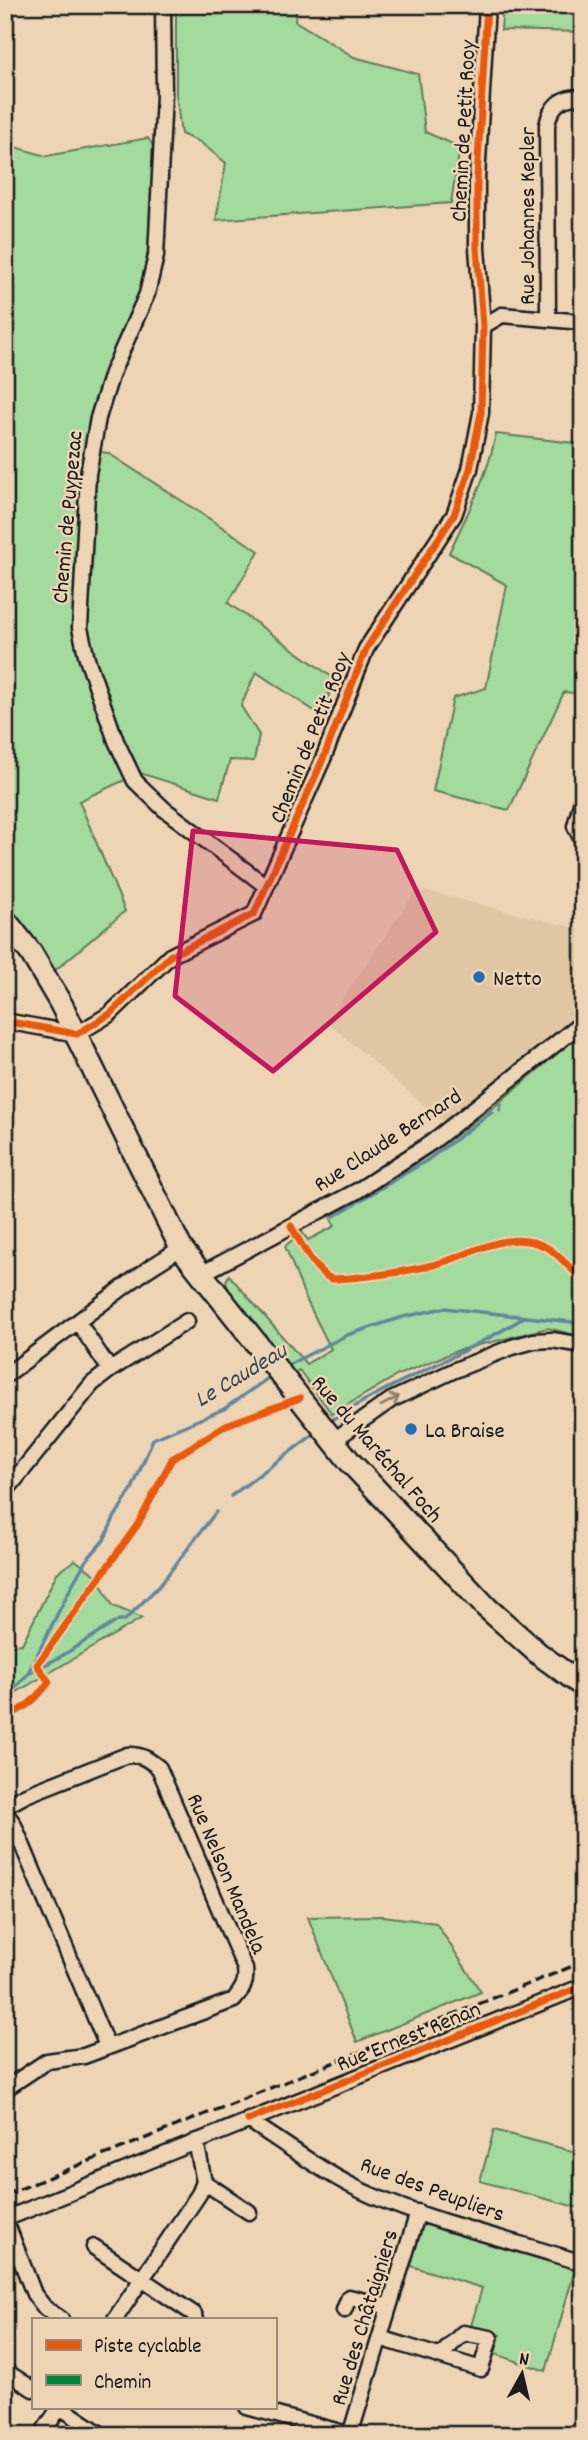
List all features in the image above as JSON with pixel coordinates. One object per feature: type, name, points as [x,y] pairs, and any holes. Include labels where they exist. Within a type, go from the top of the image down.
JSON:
[{"type":"main road","name":"Rue du Maréchal Foch","points":[[5,920],[30,953],[77,1034],[181,1248],[352,1463],[487,1608],[539,1654],[583,1686]]},
{"type":"street","name":"Chemin de Puypezac","points":[[163,5],[164,95],[156,256],[147,295],[112,373],[98,418],[88,474],[80,628],[91,671],[116,741],[135,781],[164,809],[266,886]]},
{"type":"street","name":"Chemin de Petit Rooy","points":[[77,1034],[110,1014],[170,956],[254,914],[323,759],[366,649],[454,515],[470,469],[481,412],[483,327],[477,248],[477,179],[487,5]]},
{"type":"street","name":"Rue Johannes Kepler","points":[[548,318],[547,125],[550,112],[557,102],[575,96],[583,97]]},
{"type":"street","name":"Rue Johannes Kepler","points":[[483,327],[502,315],[583,322]]},
{"type":"street","points":[[583,797],[575,826],[583,842]]},
{"type":"street","points":[[5,1021],[77,1034]]},
{"type":"street","name":"Rue Claude Bernard","points":[[203,1273],[357,1191],[432,1142],[583,1022]]},
{"type":"street","points":[[5,1376],[181,1248]]},
{"type":"street","points":[[5,1492],[92,1384],[187,1321]]},
{"type":"street","points":[[78,1322],[110,1370]]},
{"type":"street","points":[[331,1436],[391,1400],[512,1347],[534,1341],[552,1340],[583,1345]]},
{"type":"street","name":"Rue Nelson Mandela","points":[[5,1806],[127,1755],[138,1754],[150,1760],[159,1768],[246,1978],[243,1988],[234,2000],[84,2056],[47,2061],[5,2089]]},
{"type":"street","points":[[5,1812],[13,1823],[107,2046]]},
{"type":"street","name":"Rue Ernest Renan","points":[[5,2219],[583,1986]]},
{"type":"street","name":"Rue des Peupliers","points":[[248,2120],[320,2168],[371,2195],[573,2260]]},
{"type":"street","points":[[116,2318],[199,2194],[204,2182],[196,2141]]},
{"type":"street","points":[[204,2182],[249,2211]]},
{"type":"street","name":"Rue des Châtaigniers","points":[[351,2435],[418,2212]]},
{"type":"street","points":[[5,2219],[34,2294],[45,2308],[60,2318]]},
{"type":"street","points":[[94,2247],[194,2314],[196,2318]]},
{"type":"street","points":[[344,2310],[349,2297],[389,2307]]},
{"type":"street","points":[[380,2338],[440,2356]]},
{"type":"street","points":[[5,2371],[32,2388]]},
{"type":"street","points":[[41,2435],[59,2408]]},
{"type":"street","points":[[62,2408],[102,2435]]},
{"type":"street","points":[[251,2408],[351,2435]]},
{"type":"street","points":[[581,2435],[583,2428]]},
{"type":"highlighted area","points":[[193,831],[397,850],[436,932],[273,1071],[175,996]]},
{"type":"shaded area","points":[[417,889],[583,930],[583,1010],[444,1122],[327,1022]]},
{"type":"green space","points":[[176,5],[297,5],[295,21],[354,57],[418,74],[425,132],[460,147],[451,203],[216,220],[226,163],[200,142],[181,134],[176,93]]},
{"type":"green space","points":[[503,5],[583,5],[583,32],[501,30]]},
{"type":"green space","points":[[148,138],[153,146],[150,241],[140,292],[101,382],[86,450],[108,453],[259,551],[228,603],[332,677],[325,718],[256,672],[241,706],[259,735],[254,761],[230,760],[219,798],[140,773],[79,801],[125,911],[52,973],[5,905],[5,604],[13,591],[5,562],[5,144],[46,156]]},
{"type":"green space","points":[[496,434],[583,444],[583,694],[564,692],[509,810],[433,791],[453,698],[486,688],[507,585],[449,553],[482,480]]},
{"type":"green space","points":[[583,1032],[583,1337],[548,1328],[459,1350],[398,1375],[332,1414],[299,1370],[294,1373],[231,1300],[226,1281],[229,1275],[306,1364],[331,1349],[306,1299],[285,1246],[302,1232],[308,1240],[335,1226],[330,1217],[400,1175],[495,1106]]},
{"type":"green space","points":[[75,1560],[96,1575],[113,1606],[142,1618],[5,1699],[5,1646],[22,1644],[57,1573]]},
{"type":"green space","points":[[383,1916],[436,1923],[481,1992],[357,2042],[308,1917]]},
{"type":"green space","points":[[494,2130],[583,2154],[583,2209],[480,2181]]},
{"type":"green space","points":[[421,2221],[575,2269],[546,2371],[495,2354],[500,2335],[471,2326],[482,2288],[411,2266]]},
{"type":"waterway","points":[[500,1110],[501,1104]]},
{"type":"waterway","points":[[334,1216],[426,1161],[492,1112]]},
{"type":"waterway","name":"Le Caudeau","points":[[286,1366],[347,1335],[403,1317],[444,1308],[583,1325]]},
{"type":"waterway","name":"Le Caudeau","points":[[329,1422],[523,1318]]},
{"type":"waterway","name":"Le Caudeau","points":[[5,1691],[15,1688],[27,1675],[85,1562],[104,1540],[132,1489],[153,1439],[224,1409],[271,1376]]},
{"type":"waterway","name":"Le Caudeau","points":[[231,1496],[318,1431]]},
{"type":"waterway","name":"Le Caudeau","points":[[28,1674],[119,1620],[125,1620],[159,1586],[216,1512]]},
{"type":"railway","points":[[5,2195],[583,1962]]},
{"type":"marked path","points":[[5,1794],[9,1804]]},
{"type":"cycle path","points":[[5,1021],[77,1034],[110,1014],[170,956],[254,914],[323,759],[366,649],[454,515],[470,469],[481,413],[483,326],[477,248],[477,179],[487,5]]},
{"type":"cycle path","points":[[291,1226],[314,1264],[332,1279],[422,1268],[489,1245],[517,1240],[546,1247],[583,1278]]},
{"type":"cycle path","points":[[5,1716],[30,1703],[49,1682],[37,1665],[138,1524],[172,1459],[226,1425],[300,1398]]},
{"type":"cycle path","points":[[248,2120],[583,1986]]},
{"type":"place","name":"Netto","points":[[479,977]]},
{"type":"place","name":"La Braise","points":[[411,1429]]}]
